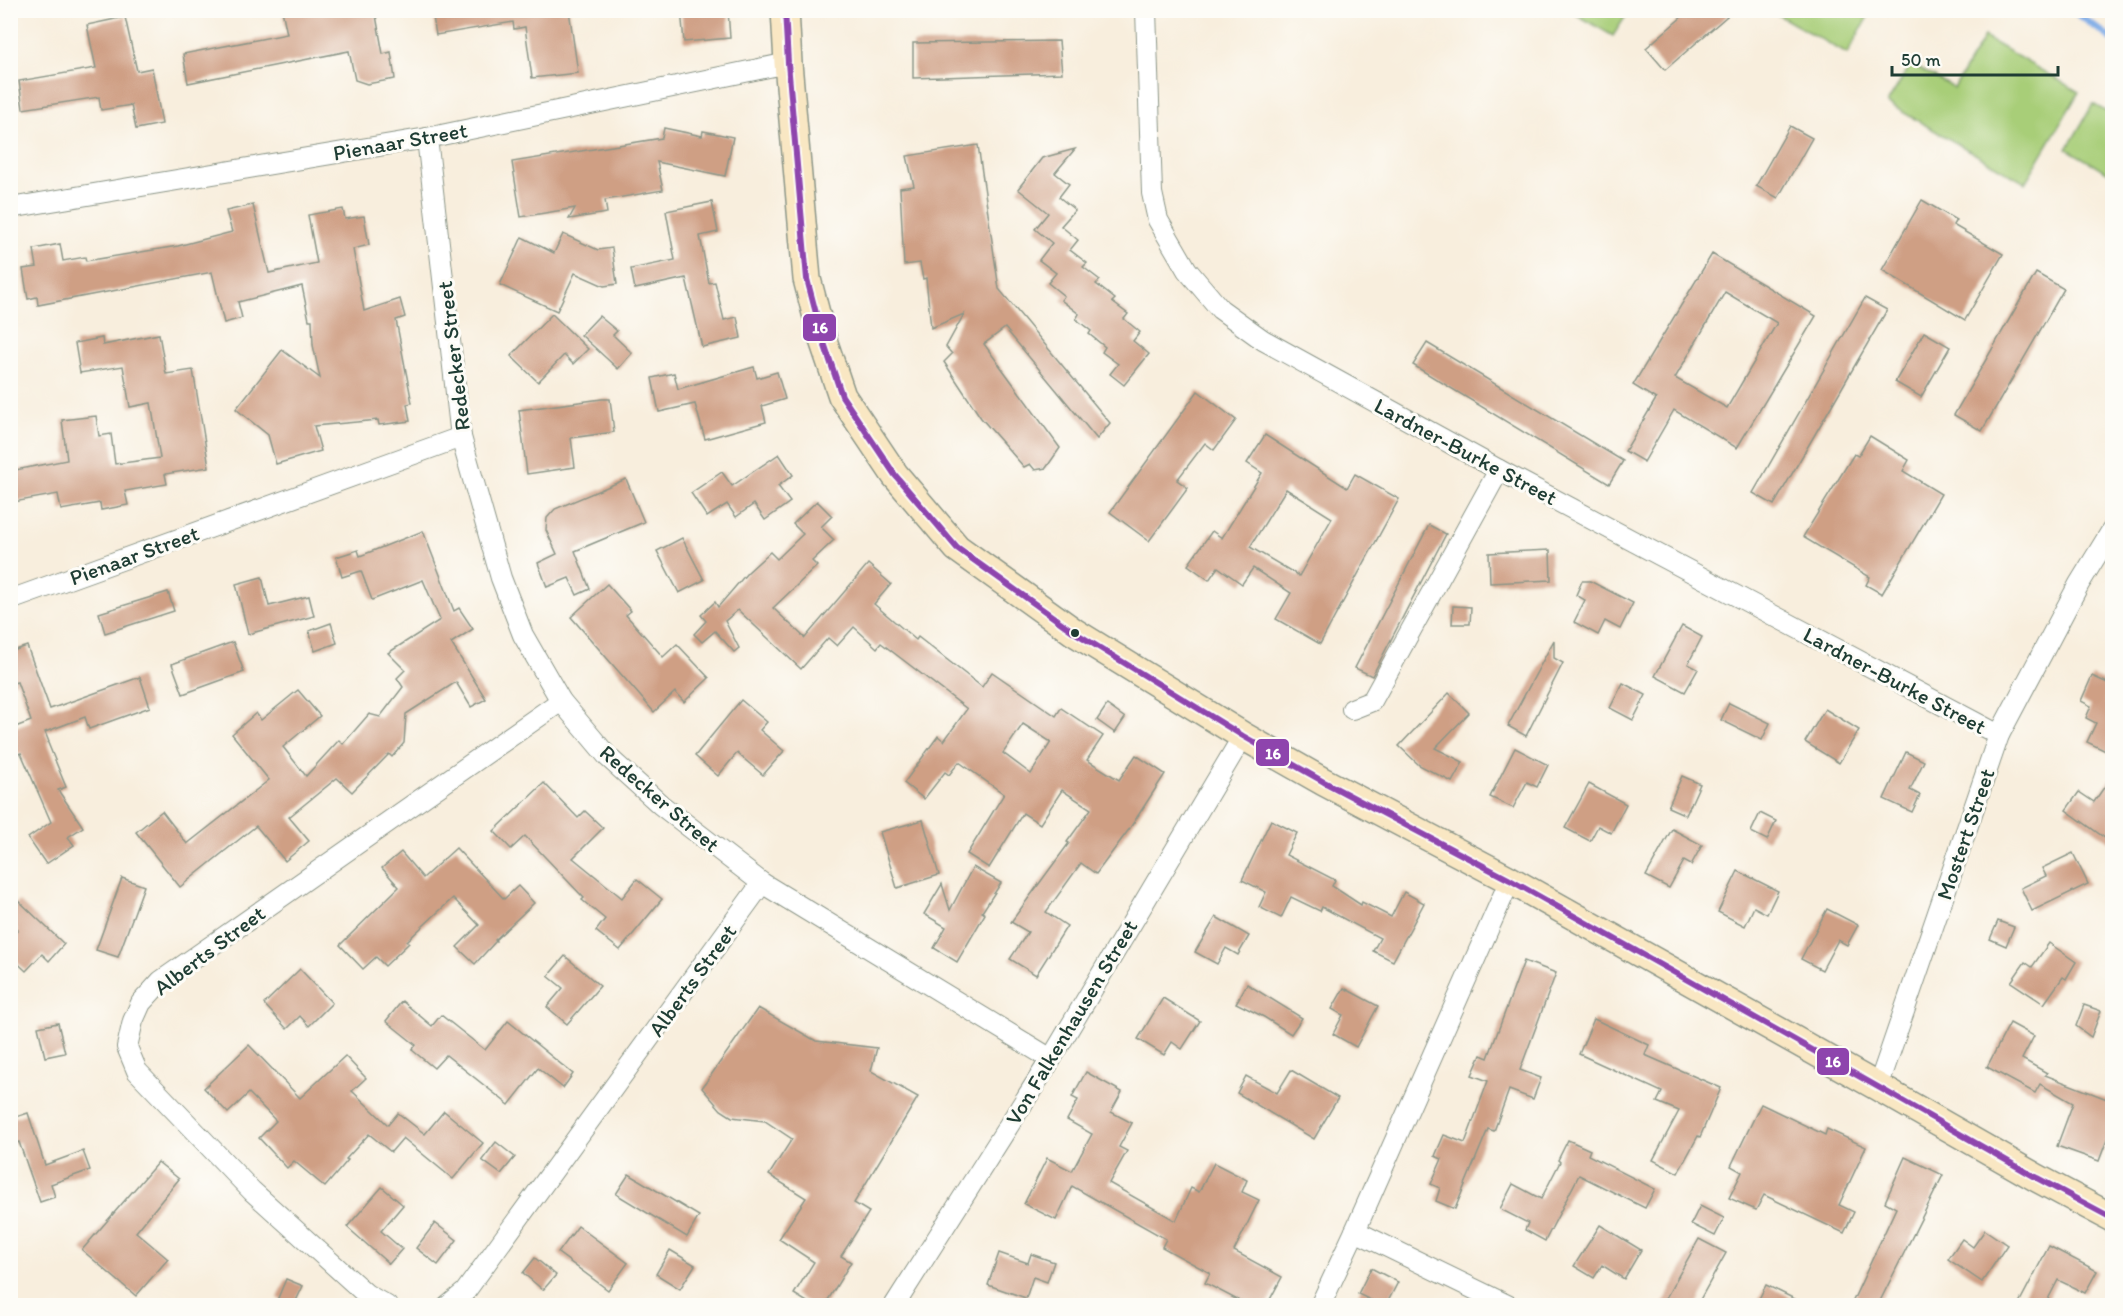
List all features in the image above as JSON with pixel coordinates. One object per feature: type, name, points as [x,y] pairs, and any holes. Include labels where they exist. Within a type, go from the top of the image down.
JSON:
[{"type":"street","points":[[785,10],[807,279],[824,340],[842,396],[895,475],[957,548],[1074,632],[1243,736],[1324,782],[1510,880],[2037,1178],[2112,1218]]},
{"type":"street","name":"Lardner-Burke Street","points":[[1146,10],[1152,193],[1158,220],[1187,270],[1220,309],[1263,340],[1499,470],[1999,735]]},
{"type":"street","name":"Pienaar Street","points":[[10,208],[427,138],[788,63]]},
{"type":"street","name":"Redecker Street","points":[[427,138],[461,437],[501,578],[522,635],[561,700],[608,758],[669,811],[762,883],[1051,1059]]},
{"type":"street","name":"Pienaar Street","points":[[10,600],[461,437]]},
{"type":"street","points":[[1352,709],[1372,700],[1499,470]]},
{"type":"street","name":"Mostert Street","points":[[1878,1087],[1999,735],[2079,584],[2112,530]]},
{"type":"street","name":"Alberts Street","points":[[387,1305],[366,1294],[252,1191],[137,1071],[127,1047],[133,1021],[141,1003],[161,981],[561,700]]},
{"type":"street","name":"Von Falkenhausen Street","points":[[894,1305],[1051,1059],[1243,736]]},
{"type":"street","points":[[1320,1305],[1510,880]]},
{"type":"street","name":"Alberts Street","points":[[448,1305],[465,1292],[762,883]]},
{"type":"street","points":[[1355,1231],[1509,1305]]},
{"type":"green space","points":[[1570,11],[1629,11],[1613,36]]},
{"type":"green space","points":[[1771,11],[1871,11],[1847,54]]},
{"type":"green space","points":[[1984,37],[2079,92],[2025,183],[1887,103],[1911,64],[1954,88]]},
{"type":"green space","points":[[2093,104],[2112,115],[2112,175],[2067,149]]},
{"type":"building","points":[[282,10],[375,10],[383,54],[391,52],[395,79],[367,84],[355,80],[349,51],[188,83],[183,54],[287,34]]},
{"type":"building","points":[[432,10],[569,10],[578,73],[532,78],[525,27],[514,29],[513,22],[436,35]]},
{"type":"building","points":[[681,10],[728,10],[730,38],[684,42]]},
{"type":"building","points":[[1690,10],[1734,10],[1665,70],[1646,48]]},
{"type":"building","points":[[125,17],[137,71],[152,68],[162,124],[136,129],[131,105],[101,110],[99,97],[23,109],[19,81],[96,68],[87,25]]},
{"type":"building","points":[[1059,41],[1062,73],[913,78],[913,43]]},
{"type":"building","points":[[1790,126],[1812,138],[1778,198],[1756,186]]},
{"type":"building","points":[[664,128],[702,136],[703,131],[733,137],[725,176],[657,162],[663,190],[605,200],[607,213],[569,219],[575,208],[521,217],[512,162],[662,138]]},
{"type":"building","points":[[978,145],[999,289],[1110,423],[1097,439],[1005,328],[984,344],[1060,448],[1046,468],[1035,470],[1030,464],[1024,467],[981,418],[944,362],[952,354],[946,347],[964,314],[931,328],[926,278],[923,279],[920,263],[904,265],[900,188],[914,186],[907,156]]},
{"type":"building","points":[[1075,149],[1055,173],[1069,184],[1059,197],[1075,210],[1061,226],[1078,240],[1070,250],[1087,263],[1083,267],[1100,280],[1096,284],[1115,299],[1112,302],[1128,314],[1124,319],[1140,332],[1133,341],[1149,354],[1124,385],[1110,374],[1118,364],[1102,352],[1105,347],[1076,319],[1079,314],[1061,300],[1064,296],[1048,283],[1056,273],[1039,260],[1052,243],[1035,229],[1048,213],[1018,189],[1042,158]]},
{"type":"building","points":[[1922,200],[1956,220],[1953,225],[2003,254],[1965,320],[1882,270]]},
{"type":"building","points":[[712,202],[718,232],[700,236],[709,283],[715,282],[724,320],[737,317],[741,338],[702,347],[686,278],[635,289],[631,269],[675,260],[666,211]]},
{"type":"building","points":[[253,205],[269,273],[317,263],[308,215],[343,209],[345,219],[364,216],[369,245],[353,249],[364,311],[400,299],[405,317],[396,320],[412,403],[407,404],[410,421],[379,425],[378,420],[314,426],[321,451],[276,464],[268,435],[236,409],[282,350],[320,378],[313,345],[312,320],[309,320],[302,286],[238,302],[242,318],[224,323],[212,272],[38,305],[37,297],[28,299],[23,269],[37,267],[34,249],[60,244],[63,261],[85,257],[86,261],[178,246],[232,232],[226,211]]},
{"type":"building","points":[[563,234],[598,250],[612,248],[617,284],[604,286],[575,273],[557,311],[500,285],[522,237],[554,253]]},
{"type":"building","points":[[1712,254],[1816,316],[1737,448],[1674,410],[1644,462],[1625,451],[1656,399],[1633,385]],"holes":[[[1725,292],[1777,323],[1727,408],[1675,378]]]},
{"type":"building","points":[[2036,273],[2064,289],[1982,431],[1954,415]]},
{"type":"building","points":[[1865,298],[1887,310],[1774,505],[1753,493]]},
{"type":"building","points":[[552,314],[588,349],[573,364],[564,355],[538,382],[511,356]]},
{"type":"building","points":[[599,316],[617,331],[613,335],[632,353],[618,369],[581,335]]},
{"type":"building","points":[[1924,332],[1950,347],[1921,397],[1895,382]]},
{"type":"building","points":[[159,334],[166,374],[193,370],[209,467],[165,474],[167,484],[125,491],[128,505],[101,510],[100,503],[61,510],[58,494],[14,502],[10,486],[10,471],[67,460],[62,420],[96,416],[99,436],[111,434],[115,464],[160,458],[151,403],[130,407],[123,366],[80,373],[75,343],[102,338],[103,345]]},
{"type":"building","points":[[1427,343],[1623,461],[1609,484],[1413,365]]},
{"type":"building","points":[[754,367],[757,378],[777,372],[785,399],[762,406],[766,422],[705,439],[695,404],[659,412],[652,378],[674,373],[678,389]]},
{"type":"building","points":[[1198,391],[1236,420],[1214,450],[1205,443],[1177,480],[1188,488],[1149,541],[1110,512]]},
{"type":"building","points":[[610,399],[614,432],[571,438],[575,467],[527,474],[519,410]]},
{"type":"building","points":[[1265,435],[1347,488],[1355,474],[1399,499],[1320,644],[1276,619],[1291,593],[1253,568],[1242,584],[1218,567],[1209,580],[1188,565],[1212,531],[1222,538],[1262,473],[1247,463]],"holes":[[[1286,489],[1332,518],[1299,576],[1250,547]]]},
{"type":"building","points":[[1870,436],[1909,460],[1903,471],[1941,494],[1882,594],[1866,585],[1870,577],[1803,537],[1854,454],[1858,456]]},
{"type":"building","points":[[779,454],[793,475],[778,486],[790,502],[765,520],[754,504],[736,517],[727,504],[707,517],[691,493],[722,472],[732,486]]},
{"type":"building","points":[[626,479],[644,522],[575,551],[590,589],[577,595],[569,578],[547,587],[538,563],[557,554],[546,530],[547,518],[555,509]]},
{"type":"building","points":[[817,501],[832,516],[821,527],[834,540],[812,561],[817,566],[773,608],[805,638],[868,564],[891,584],[874,604],[916,640],[918,637],[982,687],[992,672],[1056,716],[1061,708],[1103,736],[1087,760],[1119,780],[1136,755],[1165,774],[1130,828],[1096,874],[1081,863],[1046,912],[1067,926],[1036,975],[1010,959],[1028,932],[1011,922],[1091,809],[1062,790],[1040,824],[1023,813],[989,868],[967,854],[1004,794],[959,762],[949,775],[945,772],[924,799],[904,783],[938,736],[944,741],[967,709],[881,643],[877,648],[854,627],[837,646],[828,638],[801,669],[738,610],[725,621],[739,648],[734,652],[715,631],[702,642],[694,634],[706,621],[701,615],[715,602],[718,607],[747,573],[770,552],[777,559],[803,534],[793,524]],"holes":[[[1023,724],[1051,742],[1031,774],[1003,753]]]},
{"type":"building","points":[[1429,525],[1446,534],[1372,676],[1355,668]]},
{"type":"building","points":[[423,531],[454,611],[459,608],[473,629],[451,643],[486,699],[471,707],[456,682],[406,714],[404,743],[392,757],[389,754],[352,792],[337,778],[289,817],[309,841],[285,861],[256,826],[180,887],[136,832],[162,811],[187,844],[269,780],[232,734],[256,713],[261,720],[298,690],[320,716],[283,747],[306,776],[339,740],[343,744],[369,714],[380,717],[403,687],[397,678],[405,670],[388,653],[440,620],[423,580],[372,600],[361,571],[342,577],[336,557],[358,550],[360,556]]},
{"type":"building","points":[[682,538],[704,580],[679,593],[657,551]]},
{"type":"building","points":[[1550,550],[1551,580],[1490,583],[1489,553]]},
{"type":"building","points":[[262,577],[269,606],[309,596],[314,616],[248,634],[236,584]]},
{"type":"building","points":[[1582,581],[1590,581],[1633,603],[1620,629],[1605,621],[1598,635],[1574,622],[1585,600],[1576,595]]},
{"type":"building","points":[[607,584],[631,611],[626,615],[663,657],[677,644],[709,678],[684,702],[675,692],[654,712],[571,617]]},
{"type":"building","points":[[168,592],[174,611],[105,633],[99,613]]},
{"type":"building","points":[[1453,606],[1471,607],[1470,624],[1452,624]]},
{"type":"building","points":[[331,623],[337,643],[315,651],[309,631]]},
{"type":"building","points":[[1682,626],[1702,637],[1688,664],[1698,669],[1685,692],[1655,676]]},
{"type":"building","points":[[1554,640],[1554,658],[1563,663],[1526,736],[1508,726]]},
{"type":"building","points":[[233,642],[244,672],[183,694],[172,664]]},
{"type":"building","points":[[27,646],[50,709],[140,677],[150,707],[89,729],[85,717],[45,732],[66,787],[58,790],[83,827],[68,837],[74,845],[46,864],[28,838],[51,822],[21,753],[10,757],[10,729],[31,721],[17,682],[10,684],[10,652]]},
{"type":"building","points":[[2092,676],[2112,685],[2112,754],[2087,742],[2096,723],[2086,718],[2091,706],[2081,701]]},
{"type":"building","points":[[1623,683],[1646,695],[1633,720],[1610,708]]},
{"type":"building","points":[[1449,693],[1469,713],[1435,748],[1463,762],[1452,782],[1419,765],[1399,746]]},
{"type":"building","points":[[741,700],[767,722],[760,730],[784,751],[763,775],[737,753],[718,776],[695,756]]},
{"type":"building","points":[[1729,703],[1770,723],[1762,740],[1721,720]]},
{"type":"building","points":[[1107,705],[1125,718],[1115,733],[1097,720]]},
{"type":"building","points":[[1825,709],[1859,730],[1839,763],[1805,742]]},
{"type":"building","points":[[1515,748],[1548,765],[1537,787],[1527,782],[1513,808],[1490,797]]},
{"type":"building","points":[[1906,752],[1924,761],[1910,790],[1920,795],[1912,812],[1884,799]]},
{"type":"building","points":[[1682,776],[1700,784],[1686,815],[1668,807]]},
{"type":"building","points":[[2112,776],[2112,843],[2066,810],[2079,792],[2094,802]]},
{"type":"building","points":[[544,783],[578,818],[585,811],[603,828],[573,858],[622,898],[637,879],[662,899],[620,950],[596,931],[605,919],[582,900],[584,898],[525,836],[511,849],[494,831]]},
{"type":"building","points":[[1589,784],[1626,804],[1611,833],[1598,826],[1590,841],[1565,828]]},
{"type":"building","points":[[1760,813],[1776,821],[1767,840],[1751,832]]},
{"type":"building","points":[[923,820],[939,875],[897,888],[880,832]]},
{"type":"building","points":[[1271,820],[1297,833],[1286,855],[1335,880],[1332,886],[1361,905],[1362,902],[1391,917],[1404,892],[1424,903],[1393,961],[1373,951],[1380,938],[1322,907],[1320,911],[1291,897],[1281,918],[1259,907],[1266,892],[1242,880]]},
{"type":"building","points":[[1672,829],[1702,845],[1691,865],[1684,861],[1669,888],[1646,876]]},
{"type":"building","points":[[456,848],[504,899],[518,886],[534,903],[495,940],[475,964],[457,947],[479,925],[453,898],[407,941],[409,943],[385,966],[376,957],[363,969],[340,945],[399,887],[382,868],[401,852],[423,878]]},
{"type":"building","points":[[2073,853],[2088,884],[2032,911],[2021,888],[2046,876],[2042,868]]},
{"type":"building","points":[[973,867],[1001,883],[982,912],[985,914],[957,962],[934,948],[946,927],[924,914],[942,884],[950,910]]},
{"type":"building","points":[[1738,871],[1778,891],[1767,914],[1754,907],[1745,926],[1718,912]]},
{"type":"building","points":[[122,878],[144,886],[118,957],[96,950]]},
{"type":"building","points":[[19,901],[64,944],[49,961],[42,954],[26,971],[10,956],[10,938],[18,930],[10,923],[10,910]]},
{"type":"building","points":[[1827,909],[1858,925],[1847,945],[1838,940],[1822,970],[1801,959]]},
{"type":"building","points":[[1216,917],[1249,936],[1238,955],[1226,948],[1217,964],[1195,952]]},
{"type":"building","points":[[1998,921],[2014,927],[2006,946],[1990,939]]},
{"type":"building","points":[[2049,943],[2076,962],[2066,979],[2063,977],[2044,1004],[2011,982],[2025,962],[2032,967]]},
{"type":"building","points":[[565,956],[600,986],[567,1024],[547,1007],[563,988],[548,976]]},
{"type":"building","points":[[1524,961],[1556,973],[1520,1070],[1541,1078],[1533,1099],[1509,1090],[1494,1131],[1488,1129],[1455,1209],[1436,1201],[1440,1188],[1431,1184],[1442,1159],[1435,1156],[1444,1135],[1465,1143],[1488,1081],[1472,1075],[1481,1055],[1488,1058]]},
{"type":"building","points":[[300,969],[332,1003],[309,1026],[300,1016],[287,1029],[264,1004]]},
{"type":"building","points":[[1247,984],[1302,1018],[1291,1034],[1236,1003]]},
{"type":"building","points":[[1344,988],[1378,1006],[1356,1047],[1333,1034],[1343,1015],[1332,1009]]},
{"type":"building","points":[[1163,998],[1200,1021],[1182,1049],[1172,1042],[1164,1055],[1138,1039]]},
{"type":"building","points":[[402,1001],[432,1026],[441,1015],[485,1050],[508,1021],[573,1074],[563,1088],[538,1068],[509,1105],[446,1055],[434,1068],[412,1050],[416,1045],[386,1021]]},
{"type":"building","points":[[2084,1005],[2101,1011],[2091,1037],[2076,1026]]},
{"type":"building","points":[[758,1008],[816,1041],[877,1048],[871,1071],[918,1097],[854,1203],[869,1212],[841,1256],[851,1262],[825,1305],[812,1305],[794,1294],[814,1262],[779,1239],[806,1198],[769,1175],[792,1139],[765,1121],[732,1117],[721,1110],[702,1088]]},
{"type":"building","points":[[1594,1019],[1649,1045],[1645,1055],[1721,1088],[1700,1137],[1698,1136],[1678,1173],[1653,1160],[1679,1111],[1657,1102],[1662,1092],[1579,1054]]},
{"type":"building","points":[[58,1023],[65,1053],[45,1057],[38,1027]]},
{"type":"building","points":[[2010,1023],[2034,1036],[2022,1059],[2047,1073],[2045,1075],[2112,1101],[2112,1126],[2099,1161],[2057,1146],[2073,1103],[2040,1084],[2035,1093],[1987,1067]]},
{"type":"building","points":[[249,1045],[300,1098],[345,1056],[366,1078],[352,1091],[388,1125],[398,1113],[425,1134],[444,1111],[483,1143],[453,1179],[403,1138],[391,1152],[369,1134],[325,1187],[294,1161],[287,1168],[259,1138],[276,1121],[249,1093],[228,1113],[204,1088]]},
{"type":"building","points":[[1291,1070],[1338,1098],[1314,1139],[1237,1093],[1246,1076],[1277,1093]]},
{"type":"building","points":[[1086,1072],[1122,1092],[1111,1112],[1132,1123],[1119,1147],[1127,1151],[1109,1183],[1176,1221],[1191,1188],[1199,1192],[1214,1163],[1247,1180],[1242,1192],[1259,1200],[1234,1251],[1282,1277],[1267,1305],[1247,1305],[1205,1283],[1210,1273],[1162,1247],[1166,1239],[1072,1186],[1056,1220],[1024,1204],[1047,1158],[1072,1171],[1092,1134],[1067,1120],[1078,1100],[1072,1097]]},
{"type":"building","points":[[1761,1104],[1825,1135],[1827,1129],[1866,1147],[1839,1205],[1854,1212],[1844,1233],[1764,1195],[1756,1210],[1729,1198],[1742,1172],[1731,1166]]},
{"type":"building","points":[[28,1113],[45,1165],[83,1151],[90,1170],[51,1184],[55,1197],[40,1202],[19,1142],[10,1145],[10,1119]]},
{"type":"building","points":[[1568,1140],[1590,1150],[1588,1155],[1655,1189],[1645,1208],[1579,1175],[1545,1241],[1525,1230],[1528,1223],[1500,1209],[1513,1184],[1541,1199],[1560,1162],[1558,1160]]},
{"type":"building","points":[[496,1142],[515,1157],[501,1174],[482,1160]]},
{"type":"building","points":[[1905,1157],[1943,1175],[1878,1305],[1851,1305],[1896,1208],[1885,1202]]},
{"type":"building","points":[[158,1162],[179,1179],[136,1232],[168,1259],[136,1296],[82,1250]]},
{"type":"building","points":[[629,1174],[699,1216],[687,1237],[616,1194]]},
{"type":"building","points":[[382,1187],[403,1205],[381,1231],[402,1249],[389,1264],[347,1227]]},
{"type":"building","points":[[1700,1206],[1724,1218],[1715,1236],[1691,1224]]},
{"type":"building","points":[[435,1223],[457,1240],[438,1265],[416,1248]]},
{"type":"building","points":[[1600,1225],[1641,1250],[1624,1279],[1602,1265],[1594,1278],[1574,1266]]},
{"type":"building","points":[[578,1226],[628,1263],[608,1290],[558,1253]]},
{"type":"building","points":[[1985,1230],[2007,1245],[1982,1282],[1948,1259],[1962,1239],[1973,1247]]},
{"type":"building","points":[[1699,1239],[1726,1253],[1697,1305],[1662,1305]]},
{"type":"building","points":[[2049,1246],[2097,1271],[2085,1293],[2058,1280],[2045,1305],[2018,1305]]},
{"type":"building","points":[[670,1250],[695,1265],[680,1289],[656,1274]]},
{"type":"building","points":[[999,1253],[1028,1263],[1031,1254],[1054,1262],[1047,1282],[1033,1277],[1026,1298],[988,1285]]},
{"type":"building","points":[[535,1258],[556,1275],[543,1290],[523,1273]]},
{"type":"building","points":[[1371,1268],[1398,1282],[1386,1305],[1381,1305],[1358,1294]]},
{"type":"building","points":[[286,1279],[303,1286],[294,1305],[288,1305],[278,1298]]},
{"type":"building","points":[[1766,1285],[1807,1305],[1756,1305]]},
{"type":"waterway","points":[[2072,10],[2112,39]]},
{"type":"transit line","name":"16","points":[[785,10],[807,279],[823,340],[842,396],[895,475],[957,548],[1074,632],[1243,736],[1324,782],[1510,880],[2037,1178],[2112,1218]]}]
